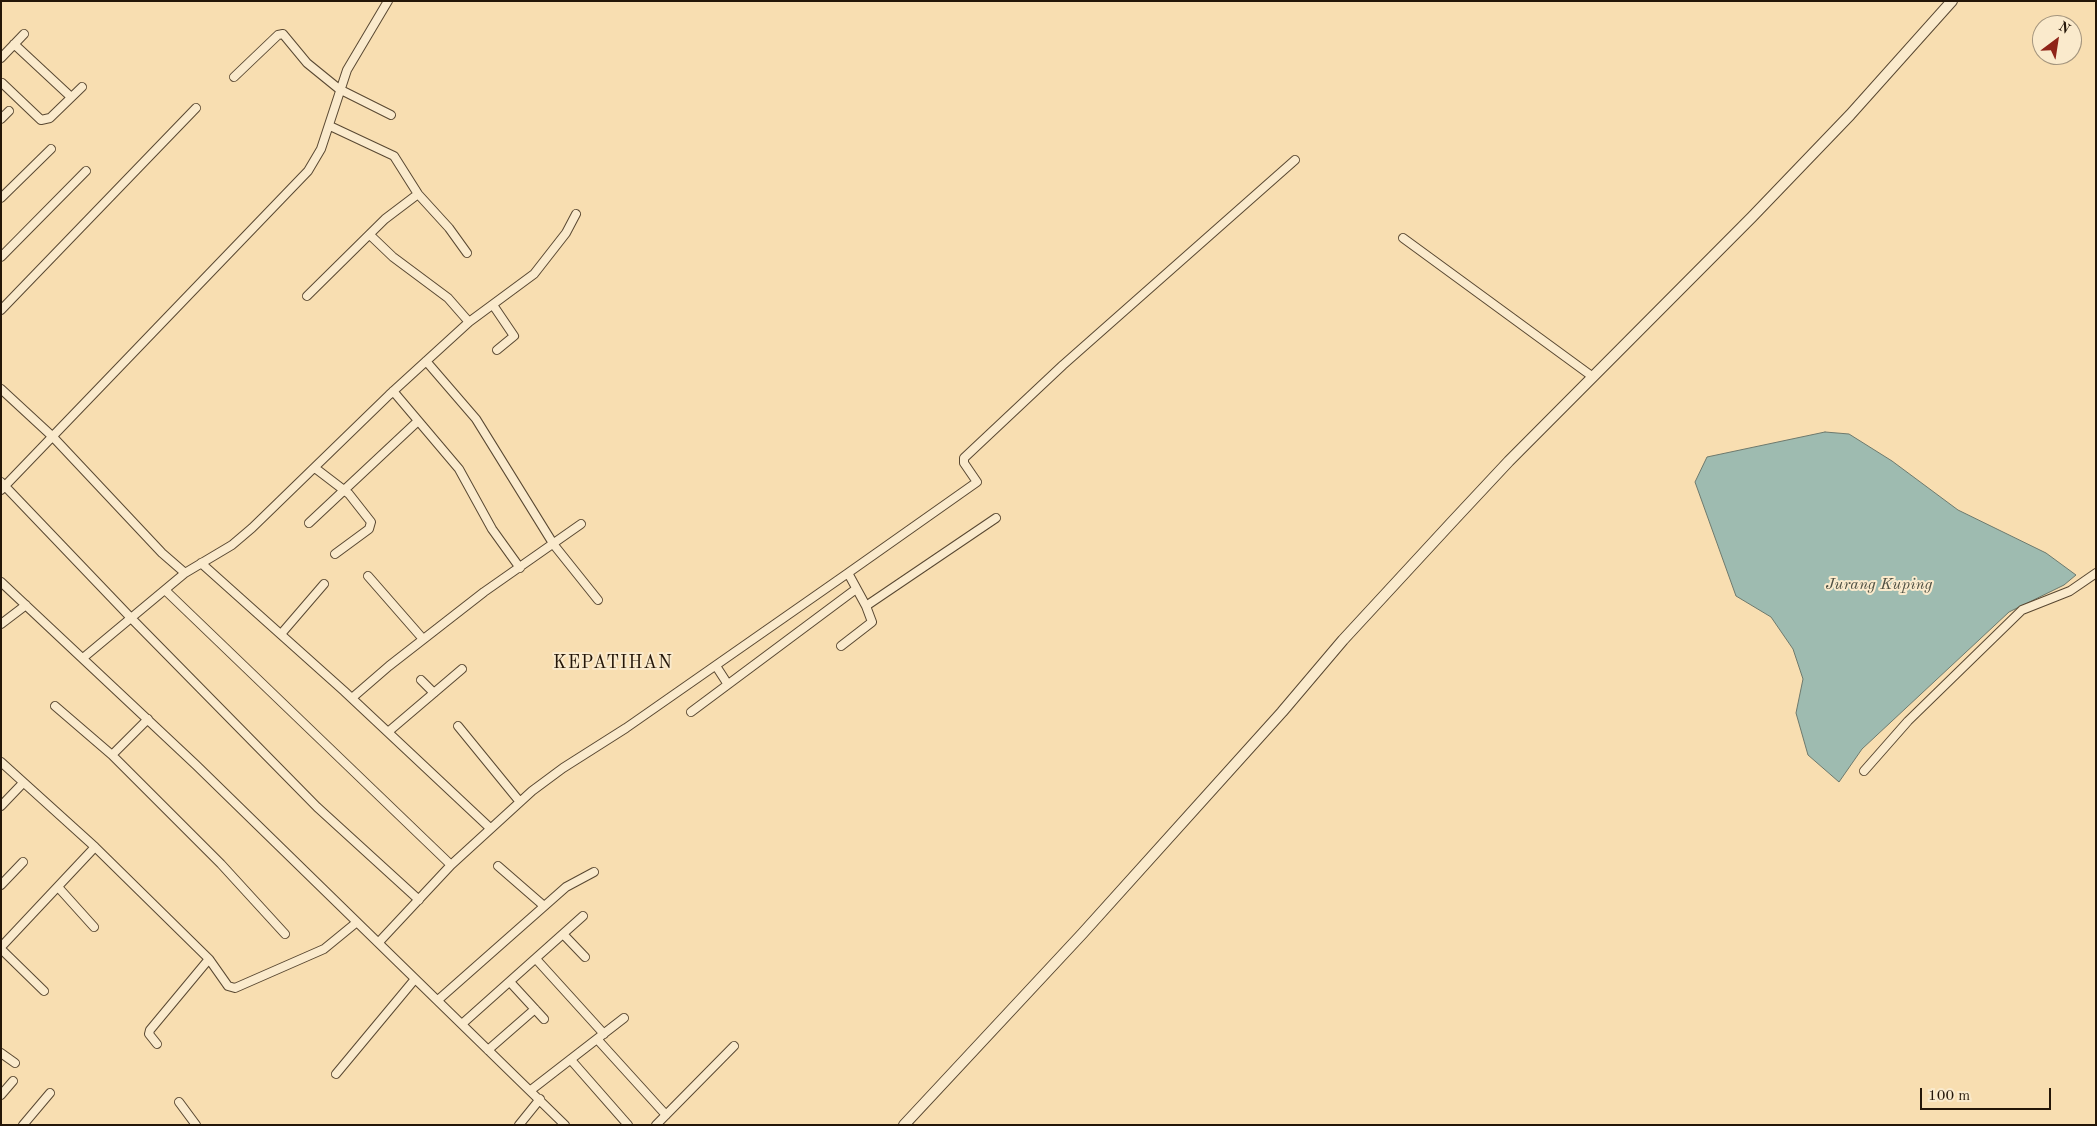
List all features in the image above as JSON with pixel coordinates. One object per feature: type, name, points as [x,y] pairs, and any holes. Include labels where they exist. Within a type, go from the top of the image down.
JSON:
[{"type":"street","points":[[388,1],[352,60],[339,89],[330,126],[315,162],[174,312],[3,486],[317,807],[419,900]]},
{"type":"street","points":[[904,1125],[1082,934],[1282,712],[1343,640],[1510,461],[1752,217],[1850,115],[1952,1]]},
{"type":"street","points":[[1,58],[24,34]]},
{"type":"street","points":[[234,77],[278,35],[283,34],[307,63],[339,89],[391,115]]},
{"type":"street","points":[[14,44],[71,97]]},
{"type":"street","points":[[2,83],[41,120],[50,118],[82,87]]},
{"type":"street","points":[[1,310],[196,108]]},
{"type":"street","points":[[1,119],[9,111]]},
{"type":"street","points":[[330,126],[394,156],[418,194],[449,228],[467,253]]},
{"type":"street","points":[[1,198],[51,149]]},
{"type":"street","points":[[379,942],[451,865],[490,828],[563,768],[716,666],[977,482],[964,462],[964,458],[1063,365],[1295,160]]},
{"type":"street","points":[[1,257],[86,171]]},
{"type":"street","points":[[307,296],[385,219],[418,194]]},
{"type":"street","points":[[83,658],[185,573],[232,545],[252,528],[393,391],[469,322],[542,266],[566,233],[576,214]]},
{"type":"street","points":[[370,234],[393,256],[448,298],[469,322]]},
{"type":"street","points":[[1403,238],[1593,377]]},
{"type":"street","points":[[493,305],[514,336],[498,350]]},
{"type":"street","points":[[426,361],[484,430],[554,544],[598,600]]},
{"type":"street","points":[[1,389],[53,437],[162,553],[185,573]]},
{"type":"street","points":[[393,391],[459,469],[492,529],[520,568]]},
{"type":"street","points":[[309,522],[418,421]]},
{"type":"street","points":[[315,468],[354,500],[369,519],[371,525],[369,529],[335,554]]},
{"type":"street","points":[[866,606],[996,518]]},
{"type":"street","points":[[352,698],[423,639],[581,524]]},
{"type":"street","points":[[201,563],[352,698],[490,828]]},
{"type":"street","points":[[841,646],[872,622],[866,606],[848,573]]},
{"type":"street","points":[[1864,771],[1908,721],[2022,610],[2070,591],[2096,573]]},
{"type":"street","points":[[368,576],[423,639]]},
{"type":"street","points":[[1,582],[148,719],[565,1125]]},
{"type":"street","points":[[281,634],[324,584]]},
{"type":"street","points":[[691,712],[727,683],[856,589]]},
{"type":"street","points":[[166,590],[451,865]]},
{"type":"street","points":[[1,624],[26,605]]},
{"type":"street","points":[[716,666],[727,683]]},
{"type":"street","points":[[388,732],[462,669]]},
{"type":"street","points":[[421,680],[434,693]]},
{"type":"street","points":[[55,706],[112,755],[221,864],[285,934]]},
{"type":"street","points":[[112,755],[148,719]]},
{"type":"street","points":[[458,726],[520,802]]},
{"type":"street","points":[[1,762],[95,847],[209,959],[228,986],[235,988],[324,949],[357,922]]},
{"type":"street","points":[[1,806],[23,783]]},
{"type":"street","points":[[44,991],[2,945],[95,847]]},
{"type":"street","points":[[1,885],[23,862]]},
{"type":"street","points":[[498,866],[544,906]]},
{"type":"street","points":[[438,1000],[544,906],[566,888],[594,872]]},
{"type":"street","points":[[58,886],[94,927]]},
{"type":"street","points":[[462,1024],[583,916]]},
{"type":"street","points":[[563,934],[585,956]]},
{"type":"street","points":[[157,1044],[149,1034],[150,1030],[209,959]]},
{"type":"street","points":[[536,959],[666,1115]]},
{"type":"street","points":[[336,1074],[415,979]]},
{"type":"street","points":[[510,982],[544,1019]]},
{"type":"street","points":[[488,1050],[535,1009]]},
{"type":"street","points":[[531,1090],[624,1018]]},
{"type":"street","points":[[656,1125],[734,1046]]},
{"type":"street","points":[[1,1053],[15,1063]]},
{"type":"street","points":[[571,1060],[628,1125]]},
{"type":"street","points":[[1,1095],[13,1081]]},
{"type":"street","points":[[23,1125],[50,1093]]},
{"type":"street","points":[[519,1125],[540,1099]]},
{"type":"street","points":[[179,1102],[196,1125]]},
{"type":"water","name":"Jurang Kuping","points":[[1825,432],[1849,434],[1892,461],[1958,510],[2046,553],[2076,575],[2064,585],[2009,612],[1862,749],[1839,782],[1808,755],[1796,713],[1803,679],[1793,649],[1771,617],[1736,596],[1695,482],[1707,457]]},
{"type":"district","name":"KEPATIHAN","points":[[613,663]]}]
